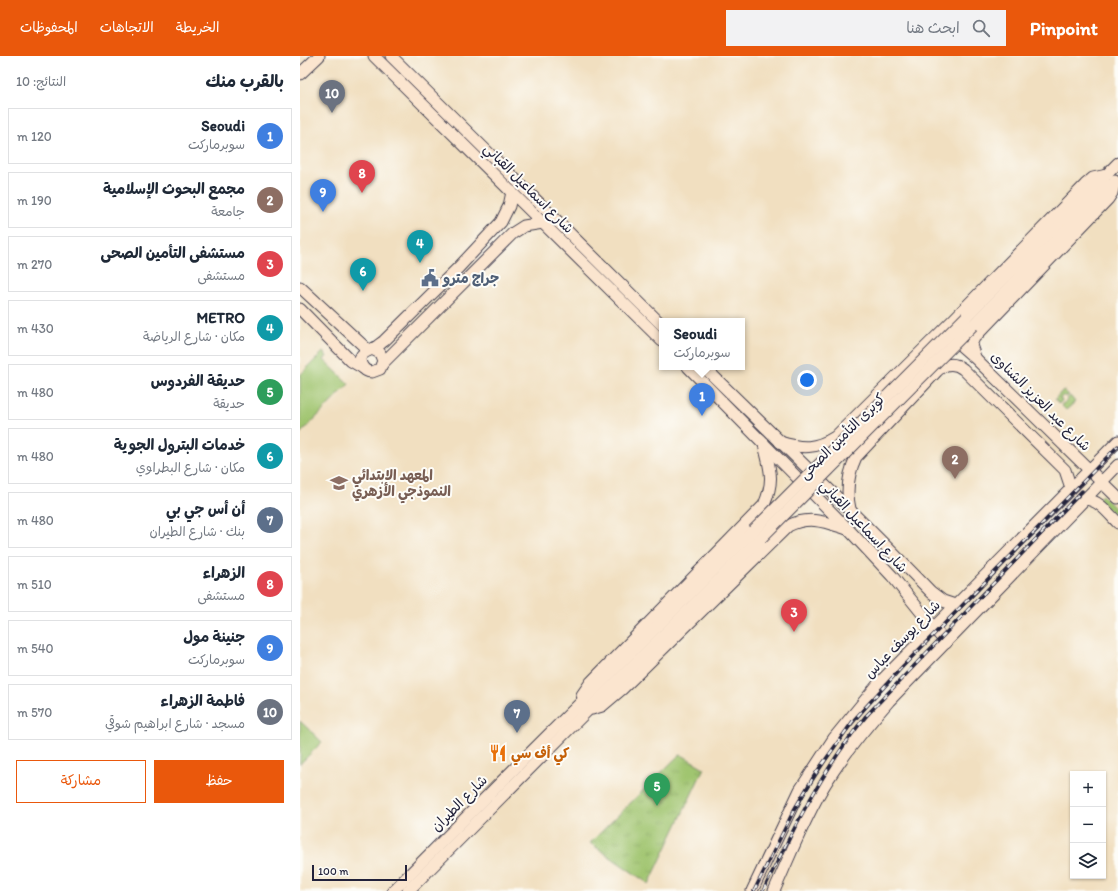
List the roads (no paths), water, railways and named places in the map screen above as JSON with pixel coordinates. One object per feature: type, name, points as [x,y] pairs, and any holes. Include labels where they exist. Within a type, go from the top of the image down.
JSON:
[{"type":"main road","points":[[300,74],[319,56]]},
{"type":"main road","name":"شارع اسماعيل القباني","points":[[374,56],[659,338]]},
{"type":"main road","name":"شارع اسماعيل القباني","points":[[391,56],[659,322]]},
{"type":"main road","points":[[435,116],[443,107]]},
{"type":"main road","points":[[975,358],[972,350],[972,340],[1108,199],[1112,193],[1113,178],[1118,163]]},
{"type":"main road","points":[[780,442],[797,447],[810,447],[823,444],[836,437],[1085,185],[1093,178],[1113,178]]},
{"type":"main road","name":"كوبرى التأمين الصحى","points":[[584,707],[1113,178]]},
{"type":"main road","points":[[363,368],[360,362],[361,356],[384,341],[459,267],[500,222],[509,206],[512,192]]},
{"type":"main road","points":[[500,222],[507,220],[512,224],[514,227],[513,233]]},
{"type":"main road","points":[[382,364],[513,233],[524,226],[543,223]]},
{"type":"main road","points":[[300,286],[370,350],[380,353],[383,358],[380,369],[375,372],[370,372],[351,361],[300,309]]},
{"type":"main road","points":[[953,320],[955,328],[960,335],[972,340]]},
{"type":"main road","name":"شارع عبد العزيز الشناوى","points":[[937,335],[955,341],[975,358],[1118,498]]},
{"type":"main road","points":[[850,509],[848,483],[856,457],[937,371],[945,365],[950,364],[954,364],[963,369],[1065,470],[1072,488]]},
{"type":"main road","name":"شارع اسماعيل القباني","points":[[691,370],[848,529],[914,603],[946,643]]},
{"type":"main road","name":"شارع اسماعيل القباني","points":[[707,370],[850,509],[930,592],[943,601],[955,605]]},
{"type":"main road","points":[[836,437],[835,446],[838,452],[846,458],[856,457]]},
{"type":"main road","name":"شارع يوسف عباس","points":[[752,891],[800,790],[834,738],[879,683],[1118,440]]},
{"type":"main road","points":[[764,444],[772,477],[770,489],[764,505],[591,682],[583,694],[584,707],[602,706],[622,689],[788,526],[794,523],[809,520],[825,522],[848,529]]},
{"type":"main road","points":[[1065,470],[1074,464],[1074,455]]},
{"type":"main road","points":[[774,891],[813,805],[840,761],[879,712],[1118,465]]},
{"type":"main road","points":[[1085,499],[1091,499],[1099,504],[1118,523]]},
{"type":"main road","points":[[764,505],[776,504],[784,507],[789,518],[788,526]]},
{"type":"main road","points":[[914,603],[924,601],[930,592]]},
{"type":"main road","name":"شارع الطيران","points":[[393,891],[584,707]]},
{"type":"main road","name":"شارع الطيران","points":[[408,891],[584,707]]},
{"type":"railway","points":[[754,891],[794,810],[816,773],[853,721],[903,666],[1118,446]]},
{"type":"railway","points":[[763,891],[809,801],[835,758],[865,717],[1082,491]]},
{"type":"place","name":"فاطمة الزهراء","points":[[332,113]]},
{"type":"place","name":"الزهراء","points":[[362,193]]},
{"type":"place","name":"جنينة مول","points":[[323,212]]},
{"type":"place","name":"METRO","points":[[420,263]]},
{"type":"place","name":"جراج مترو","points":[[430,278]]},
{"type":"place","name":"خدمات البترول الجوية","points":[[363,291]]},
{"type":"place","name":"Seoudi","points":[[702,416]]},
{"type":"place","name":"مجمع البحوث الإسلامية","points":[[955,479]]},
{"type":"place","name":"المعهد الابتدائي النموذجي الأزهري","points":[[339,483]]},
{"type":"place","name":"مستشفى التأمين الصحى","points":[[794,632]]},
{"type":"place","name":"أن أس جي بي","points":[[517,733]]},
{"type":"place","name":"كي أف سي","points":[[498,753]]},
{"type":"place","name":"حديقة الفردوس","points":[[657,806]]}]
